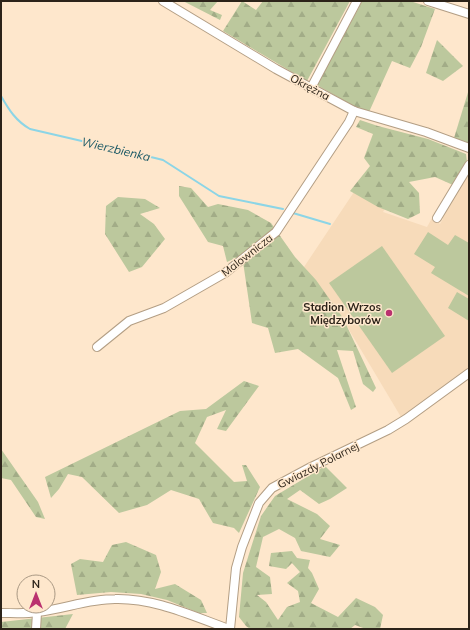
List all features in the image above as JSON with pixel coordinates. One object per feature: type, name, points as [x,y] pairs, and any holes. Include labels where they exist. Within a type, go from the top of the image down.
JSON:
[{"type":"street","name":"Okrężna","points":[[163,1],[276,69],[354,111],[426,132],[469,148]]},
{"type":"street","points":[[311,88],[357,1]]},
{"type":"street","points":[[428,1],[469,14]]},
{"type":"street","name":"Malownicza","points":[[98,346],[127,322],[164,308],[225,273],[276,232],[349,122],[354,111]]},
{"type":"street","points":[[437,218],[469,165]]},
{"type":"street","name":"Gwiazdy Polarnej","points":[[229,629],[236,568],[242,547],[259,503],[272,488],[311,467],[388,430],[406,419],[469,373]]},
{"type":"street","points":[[56,609],[94,600],[116,598],[129,599],[164,605],[229,629]]},
{"type":"street","points":[[1,613],[16,613]]},
{"type":"street","points":[[36,629],[37,614]]},
{"type":"shaded area","points":[[469,171],[469,368],[401,417],[339,313],[304,267],[354,192],[388,203],[383,212],[427,227],[432,218],[440,224],[443,219],[442,214]]},
{"type":"green space","points":[[183,1],[218,1],[210,10],[222,15],[220,20]]},
{"type":"green space","points":[[242,1],[256,10],[263,1],[350,1],[307,81],[223,31]]},
{"type":"green space","points":[[362,1],[410,1],[435,9],[421,47],[410,68],[392,61],[369,112],[357,108],[315,84]]},
{"type":"green space","points":[[437,40],[463,66],[443,81],[426,73]]},
{"type":"green space","points":[[469,89],[469,144],[454,138]]},
{"type":"green space","points":[[360,120],[428,139],[466,154],[467,162],[453,185],[435,177],[409,182],[419,193],[420,213],[408,219],[378,207],[350,191],[370,166],[364,158],[373,134],[356,127]]},
{"type":"green space","points":[[179,186],[191,188],[208,207],[218,204],[248,210],[271,223],[295,257],[316,280],[343,318],[376,388],[373,392],[363,384],[353,351],[337,350],[356,407],[351,410],[338,378],[298,349],[275,353],[268,328],[252,323],[242,255],[227,262],[223,246],[208,242],[179,196]]},
{"type":"green space","points":[[118,197],[145,199],[160,208],[140,214],[154,224],[165,239],[142,267],[129,272],[105,234],[106,206]]},
{"type":"green space","points":[[428,232],[448,245],[455,235],[469,243],[469,296],[431,273],[435,267],[414,254]]},
{"type":"green space","points":[[382,246],[445,336],[392,373],[329,283]]},
{"type":"green space","points":[[457,292],[469,299],[469,321],[448,308]]},
{"type":"green space","points":[[244,381],[259,386],[226,431],[217,429],[226,410],[207,417],[195,443],[234,482],[247,481],[242,465],[246,465],[260,487],[239,533],[234,528],[213,523],[199,499],[171,490],[147,505],[119,513],[82,477],[68,474],[59,489],[51,498],[45,477],[180,411],[206,409]]},
{"type":"green space","points":[[1,449],[38,502],[45,519],[36,517],[11,480],[1,478]]},
{"type":"green space","points":[[325,466],[347,488],[319,504],[300,490],[287,499],[317,514],[330,526],[320,539],[340,545],[330,557],[301,551],[295,538],[279,529],[263,537],[256,567],[270,577],[272,594],[257,595],[266,602],[278,620],[287,607],[300,602],[298,591],[287,583],[300,572],[292,563],[286,569],[269,566],[271,553],[292,551],[297,558],[310,560],[308,568],[312,573],[319,589],[311,603],[338,617],[356,598],[375,607],[383,615],[380,629],[366,629],[355,625],[350,629],[250,629],[239,617],[243,573],[261,516],[275,496]]},
{"type":"green space","points":[[126,542],[156,555],[161,572],[155,589],[175,584],[201,600],[207,613],[199,613],[167,600],[141,594],[111,592],[77,595],[71,564],[80,559],[103,562],[112,545]]},
{"type":"green space","points":[[73,614],[65,629],[1,629],[1,622]]},
{"type":"waterway","name":"Wierzbienka","points":[[1,96],[13,115],[30,129],[163,160],[219,196],[283,209]]},
{"type":"waterway","name":"Wierzbienka","points":[[293,213],[330,224]]},
{"type":"place","name":"Stadion Wrzos Międzyborów","points":[[389,313]]}]
